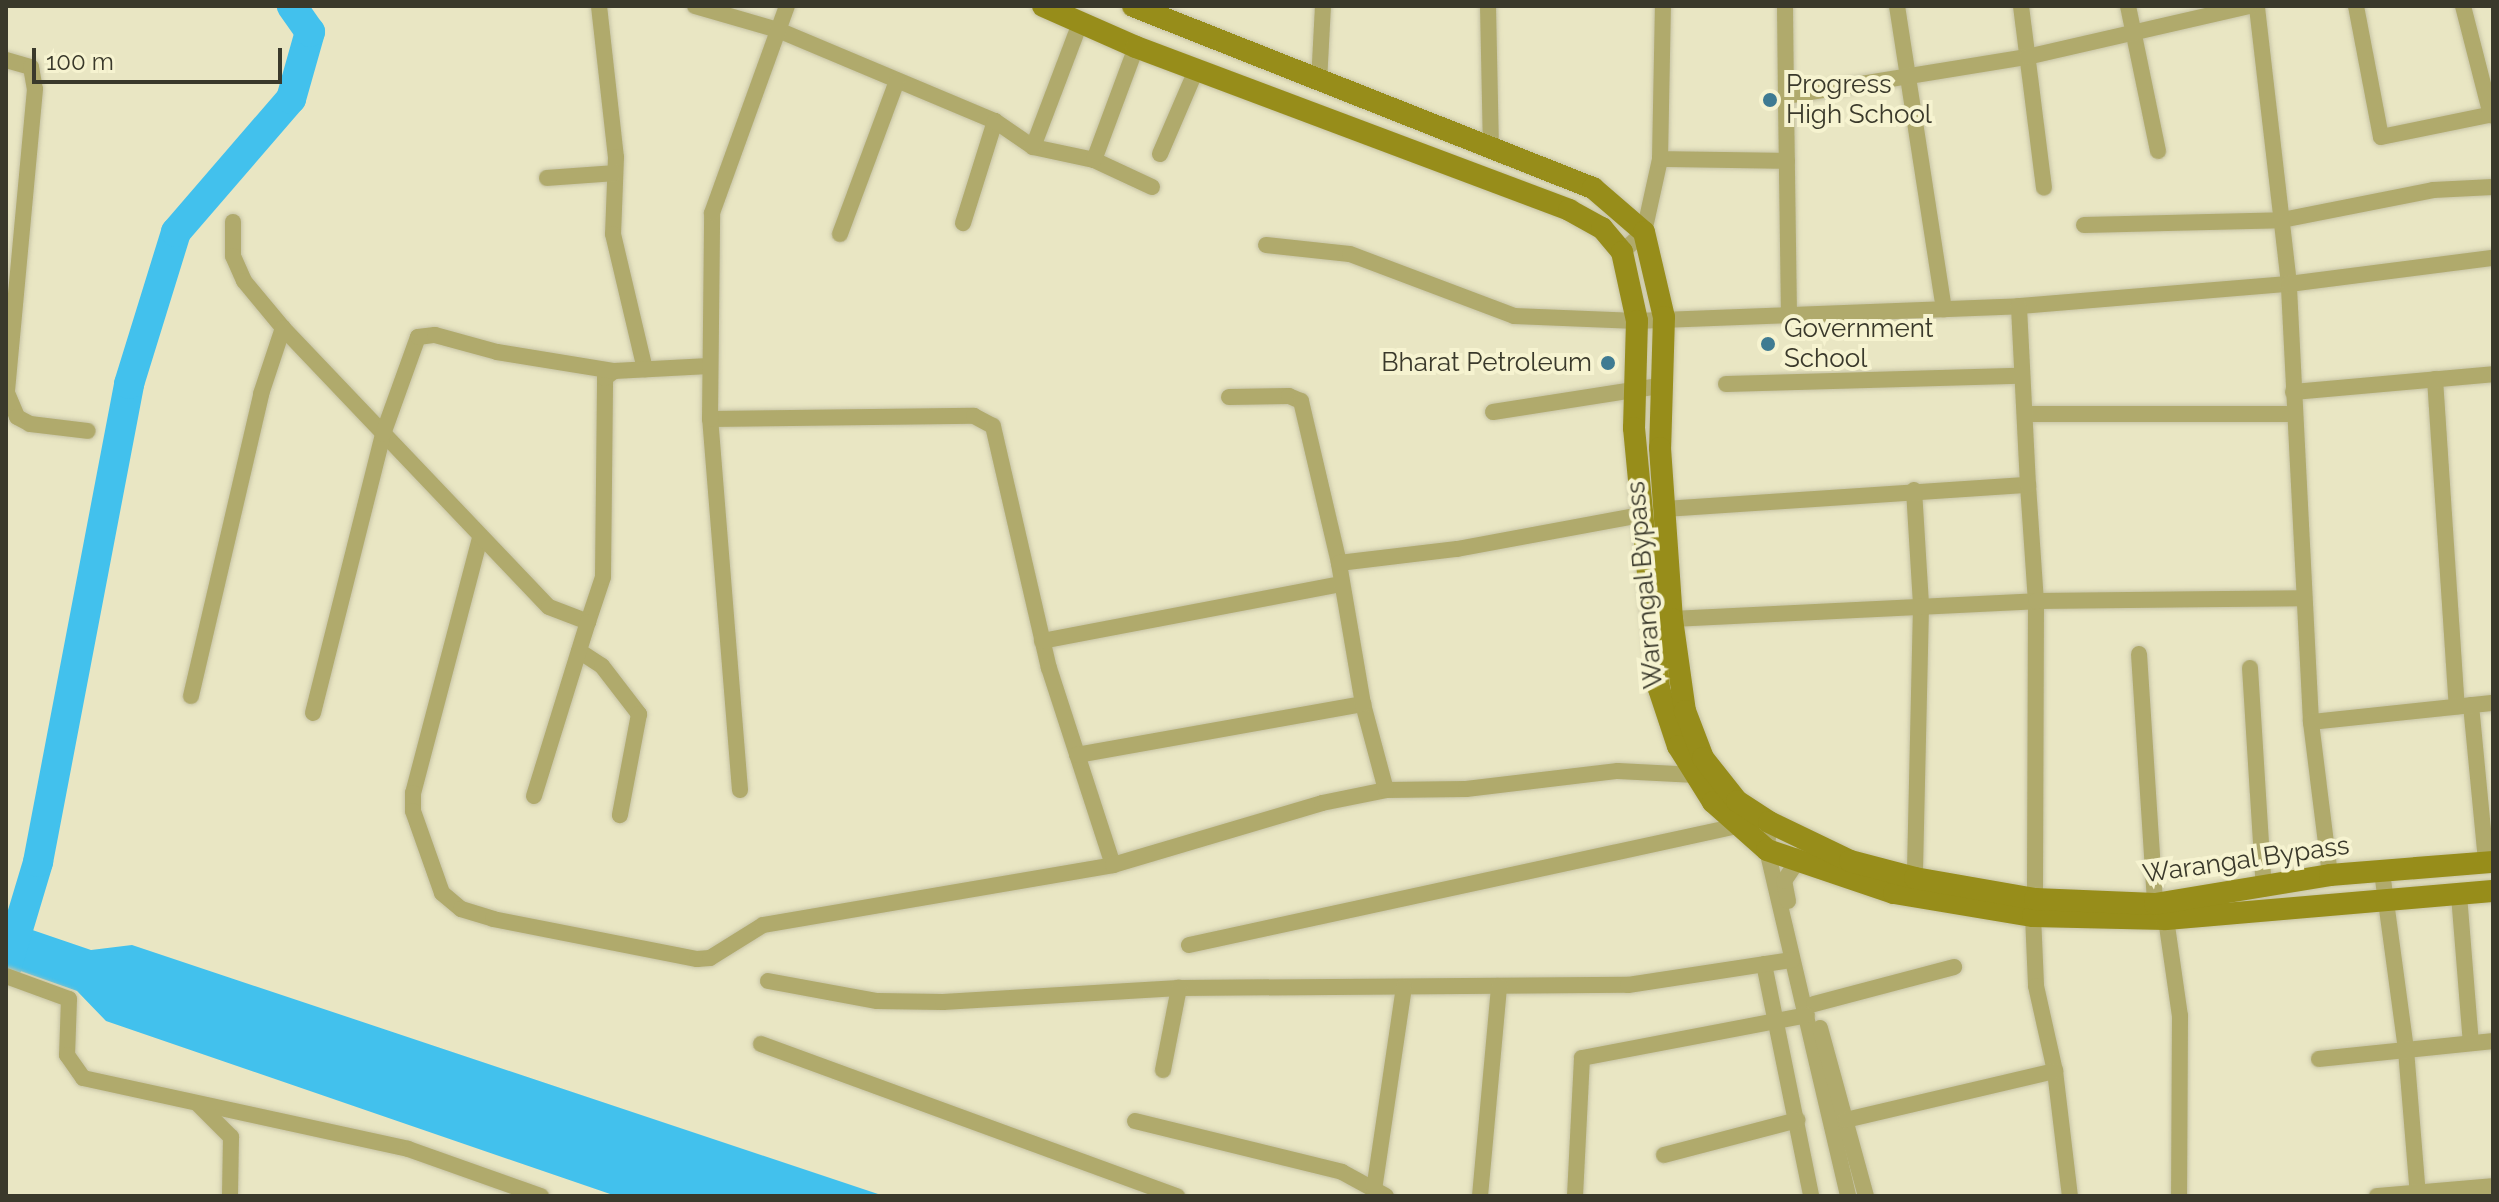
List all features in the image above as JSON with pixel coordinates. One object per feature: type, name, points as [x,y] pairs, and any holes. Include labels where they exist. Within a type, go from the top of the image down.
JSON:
[{"type":"main road","points":[[1043,6],[1136,47],[1569,210],[1602,228],[1622,252],[1637,321],[1634,390],[1640,515],[1659,689],[1678,746],[1696,775],[1737,826],[1767,850],[1803,854],[1894,893],[2034,907]]},
{"type":"main road","points":[[1133,6],[1164,12],[1319,82],[1593,188],[1644,232]]},
{"type":"main road","name":"Warangal Bypass","points":[[1644,232],[1664,317],[1659,386],[1665,509],[1672,619],[1685,711],[1703,758],[1737,801],[1769,822],[1803,854],[2034,907],[2161,912],[2330,875],[2489,862]]},
{"type":"main road","points":[[2161,912],[2493,891]]},
{"type":"street","points":[[599,6],[615,173],[613,234],[645,369]]},
{"type":"street","points":[[695,6],[778,30],[995,121],[1033,147],[1094,160],[1152,187]]},
{"type":"street","points":[[740,790],[710,419],[712,213],[787,6]]},
{"type":"street","points":[[1319,82],[1323,6]]},
{"type":"street","points":[[1488,6],[1491,147]]},
{"type":"street","points":[[1622,252],[1644,232],[1660,159],[1663,6]]},
{"type":"street","points":[[1785,6],[1789,316]]},
{"type":"street","points":[[1897,6],[1944,309]]},
{"type":"street","points":[[2021,6],[2044,188]]},
{"type":"street","points":[[2128,6],[2158,151]]},
{"type":"street","points":[[1786,96],[1910,79],[2027,57],[2249,6]]},
{"type":"street","points":[[2257,6],[2289,284],[2311,722],[2330,875]]},
{"type":"street","points":[[2356,6],[2381,137],[2492,115],[2463,6]]},
{"type":"street","points":[[1033,147],[1080,23]]},
{"type":"street","points":[[1094,160],[1136,47]]},
{"type":"street","points":[[6,60],[31,67],[35,89],[11,270],[7,393],[12,409],[30,424],[88,431]]},
{"type":"street","points":[[1160,154],[1197,68]]},
{"type":"street","points":[[840,234],[897,81]]},
{"type":"street","points":[[963,223],[995,121]]},
{"type":"street","points":[[1660,159],[1787,161]]},
{"type":"street","points":[[547,178],[615,173]]},
{"type":"street","points":[[2084,225],[2282,220],[2433,190],[2493,187]]},
{"type":"street","points":[[233,222],[233,256],[244,281],[283,328],[549,607],[588,622]]},
{"type":"street","points":[[1266,245],[1350,254],[1514,316],[1637,321],[1664,317],[1789,316],[2019,306],[2289,284],[2493,258]]},
{"type":"street","points":[[2019,306],[2020,376],[2036,601],[2036,986],[2055,1071],[2065,1195]]},
{"type":"street","points":[[191,696],[261,394],[283,328]]},
{"type":"street","points":[[313,713],[383,434],[411,347],[426,334],[614,371],[709,366]]},
{"type":"street","points":[[534,796],[603,577],[601,396],[605,378],[614,371]]},
{"type":"street","points":[[2293,392],[2493,374]]},
{"type":"street","points":[[1726,384],[2020,376]]},
{"type":"street","points":[[2435,379],[2464,706],[2489,862]]},
{"type":"street","points":[[1493,412],[1659,386]]},
{"type":"street","points":[[1229,397],[1289,396],[1301,401],[1339,563],[1363,704],[1386,790]]},
{"type":"street","points":[[2025,414],[2294,414]]},
{"type":"street","points":[[710,419],[974,416],[993,426],[1042,641],[1113,865]]},
{"type":"street","points":[[1665,509],[1914,490],[2028,485]]},
{"type":"street","points":[[1914,490],[1921,606],[1915,878]]},
{"type":"street","points":[[1339,563],[1457,549],[1640,515]]},
{"type":"street","points":[[480,538],[413,793],[413,811],[442,893],[461,909],[697,959],[710,958],[763,925],[1113,865],[1322,803],[1386,790],[1466,789],[1618,771],[1696,775]]},
{"type":"street","points":[[1042,641],[1342,584]]},
{"type":"street","points":[[1672,619],[2036,601],[2304,598]]},
{"type":"street","points":[[579,651],[602,666],[639,714],[620,815]]},
{"type":"street","points":[[2139,654],[2161,912],[2180,1016],[2179,1196]]},
{"type":"street","points":[[2250,668],[2264,889]]},
{"type":"street","points":[[2311,722],[2493,703]]},
{"type":"street","points":[[1077,755],[1363,704]]},
{"type":"street","points":[[1769,822],[1767,850],[1792,960],[1846,1120],[1866,1196]]},
{"type":"street","points":[[1189,945],[1737,826]]},
{"type":"street","points":[[1803,854],[1784,881],[1848,1196]]},
{"type":"street","points":[[2382,872],[2406,1050],[2418,1194]]},
{"type":"street","points":[[2459,895],[2471,1043]]},
{"type":"street","points":[[768,981],[877,1001],[1179,988],[1628,985],[1792,960]]},
{"type":"street","points":[[1764,964],[1779,1022],[1811,1196]]},
{"type":"street","points":[[1575,1196],[1582,1058],[1779,1022],[1810,1009],[1954,967]]},
{"type":"street","points":[[6,976],[69,999],[67,1055],[83,1078],[408,1149],[541,1196]]},
{"type":"street","points":[[1480,1196],[1499,986]]},
{"type":"street","points":[[1135,1121],[1342,1172],[1380,1193],[1404,987]]},
{"type":"street","points":[[1163,1070],[1179,988]]},
{"type":"street","points":[[2319,1059],[2493,1041]]},
{"type":"street","points":[[761,1044],[1177,1196]]},
{"type":"street","points":[[1846,1120],[2055,1071]]},
{"type":"street","points":[[196,1103],[231,1137],[230,1196]]},
{"type":"street","points":[[1664,1155],[1797,1120]]},
{"type":"street","points":[[2377,1196],[2493,1186]]},
{"type":"water","points":[[6,921],[91,950],[132,945],[884,1196],[616,1196],[106,1021],[77,991],[6,966]]},
{"type":"waterway","points":[[6,969],[38,862],[129,384],[176,232],[291,99],[310,32],[292,6]]},
{"type":"place","name":"Progress High School","points":[[1770,100]]},
{"type":"place","name":"Government School","points":[[1768,344]]},
{"type":"place","name":"Bharat Petroleum","points":[[1608,363]]}]
